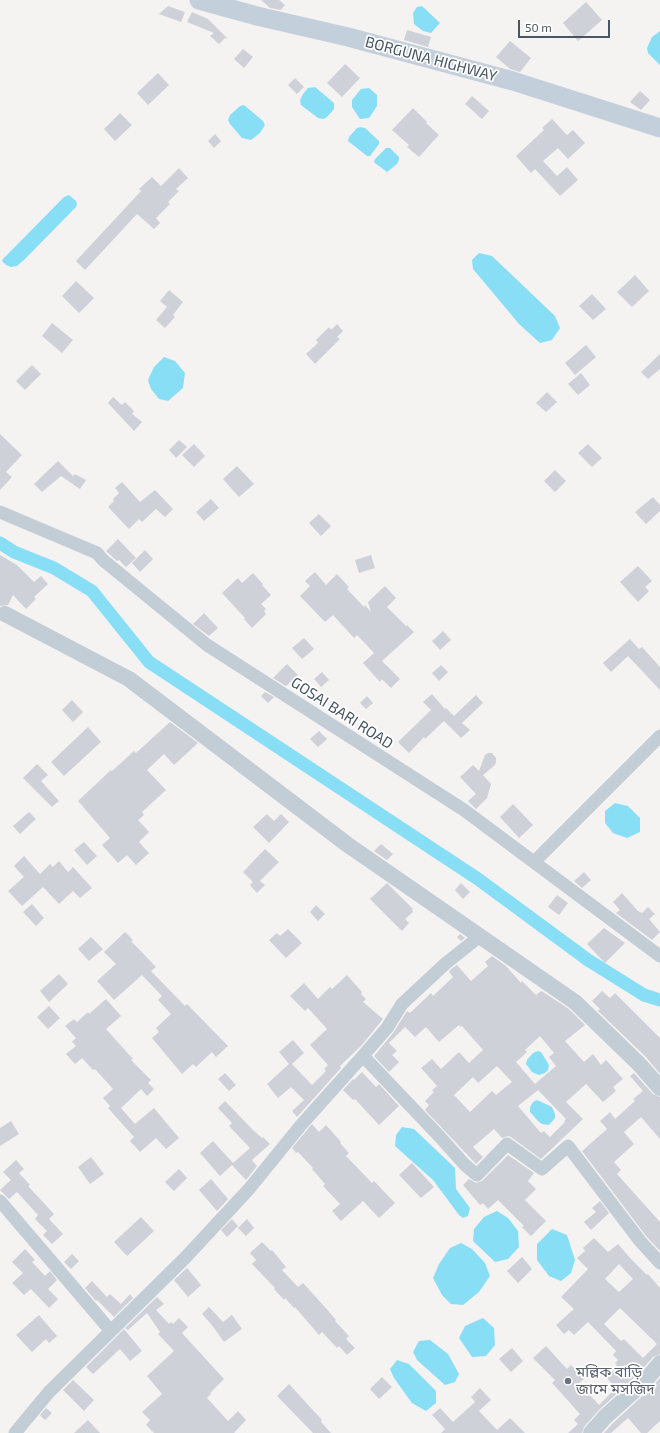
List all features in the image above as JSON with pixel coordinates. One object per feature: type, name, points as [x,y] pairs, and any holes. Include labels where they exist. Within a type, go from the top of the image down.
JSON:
[{"type":"main road","name":"BORGUNA HIGHWAY","points":[[199,0],[257,16],[348,37],[513,81],[660,128]]},
{"type":"street","name":"GOSAI BARI ROAD","points":[[0,512],[97,553],[103,560],[207,645],[464,810],[660,956]]},
{"type":"street","points":[[3,612],[129,679],[348,845],[575,1002],[639,1064],[660,1088]]},
{"type":"street","points":[[534,862],[660,736]]},
{"type":"street","points":[[15,1433],[49,1392],[110,1330],[185,1258],[244,1194],[301,1125],[387,1028],[402,1004],[446,964],[480,936]]},
{"type":"street","points":[[363,1056],[465,1165],[477,1174],[507,1144],[542,1169],[568,1146],[640,1241],[660,1263]]},
{"type":"street","points":[[0,1201],[110,1330]]},
{"type":"street","points":[[591,1433],[605,1417],[645,1381],[660,1363]]},
{"type":"water","points":[[422,6],[440,23],[431,33],[423,31],[414,24],[413,13],[417,7]]},
{"type":"water","points":[[660,31],[660,65],[648,53],[647,48],[652,37]]},
{"type":"water","points":[[315,87],[334,103],[334,109],[324,119],[318,118],[301,105],[300,100],[303,94],[308,88]]},
{"type":"water","points":[[369,88],[377,95],[377,106],[369,118],[360,119],[352,107],[352,100],[361,89]]},
{"type":"water","points":[[244,105],[263,121],[265,125],[260,133],[251,140],[242,138],[228,120],[230,115],[240,106]]},
{"type":"water","points":[[357,128],[365,128],[379,141],[379,144],[370,156],[367,156],[348,141],[349,137]]},
{"type":"water","points":[[386,148],[390,148],[399,157],[397,164],[387,172],[374,161]]},
{"type":"water","points":[[69,195],[76,201],[76,207],[17,266],[11,267],[6,265],[2,261],[3,259],[64,197]]},
{"type":"water","points":[[479,253],[492,256],[555,316],[560,328],[552,340],[540,343],[519,324],[473,269],[472,260]]},
{"type":"water","points":[[164,357],[175,361],[185,373],[183,388],[168,401],[159,399],[151,389],[148,380],[154,367]]},
{"type":"water","points":[[615,803],[628,806],[640,818],[640,832],[627,838],[613,833],[605,823],[605,811]]},
{"type":"water","points":[[538,1051],[541,1052],[549,1065],[548,1070],[545,1073],[539,1075],[532,1072],[526,1064],[527,1060],[533,1053]]},
{"type":"water","points":[[537,1100],[552,1107],[555,1118],[549,1125],[542,1124],[530,1112],[530,1107],[533,1102]]},
{"type":"water","points":[[402,1127],[414,1129],[455,1168],[456,1189],[470,1208],[468,1216],[463,1218],[459,1215],[433,1180],[395,1146],[396,1135]]},
{"type":"water","points":[[497,1211],[508,1218],[518,1231],[519,1247],[508,1259],[495,1262],[473,1241],[474,1229],[484,1217]]},
{"type":"water","points":[[552,1229],[567,1235],[575,1260],[571,1273],[561,1281],[549,1276],[537,1260],[537,1244]]},
{"type":"water","points":[[461,1243],[472,1249],[485,1263],[490,1276],[479,1292],[463,1305],[451,1304],[442,1295],[433,1278],[439,1264],[450,1248]]},
{"type":"water","points":[[483,1318],[494,1328],[495,1345],[486,1356],[472,1357],[459,1338],[465,1326]]},
{"type":"water","points":[[430,1340],[448,1354],[459,1374],[455,1382],[445,1385],[417,1360],[413,1352],[419,1341]]},
{"type":"water","points":[[397,1360],[409,1364],[436,1391],[436,1403],[426,1411],[412,1403],[394,1378],[390,1369]]},
{"type":"building","points":[[261,0],[279,0],[285,5],[281,10],[270,8]]},
{"type":"building","points":[[586,2],[602,20],[578,41],[563,23]]},
{"type":"building","points":[[168,6],[185,12],[181,22],[159,14]]},
{"type":"building","points":[[192,12],[208,19],[228,39],[225,38],[219,44],[210,36],[214,33],[187,22]]},
{"type":"building","points":[[407,30],[431,37],[428,47],[404,40]]},
{"type":"building","points":[[510,41],[531,58],[520,72],[510,69],[496,57]]},
{"type":"building","points":[[243,49],[253,57],[244,68],[234,59]]},
{"type":"building","points":[[345,64],[360,78],[342,97],[327,83]]},
{"type":"building","points":[[158,73],[169,85],[148,105],[137,93]]},
{"type":"building","points":[[295,78],[304,87],[297,94],[288,85]]},
{"type":"building","points":[[640,91],[650,100],[641,110],[630,102]]},
{"type":"building","points":[[472,96],[489,111],[482,119],[465,104]]},
{"type":"building","points":[[413,108],[439,135],[419,157],[407,147],[409,145],[392,130]]},
{"type":"building","points":[[120,113],[132,125],[115,141],[104,129]]},
{"type":"building","points":[[552,119],[567,135],[573,130],[585,143],[568,159],[558,148],[543,161],[557,176],[567,167],[578,180],[560,196],[535,169],[531,173],[516,156],[544,130],[542,128]]},
{"type":"building","points":[[215,134],[221,141],[214,148],[208,141]]},
{"type":"building","points":[[179,168],[188,178],[176,189],[179,191],[168,202],[170,204],[156,218],[160,223],[154,229],[137,214],[85,270],[76,261],[141,191],[139,189],[152,177],[161,186]]},
{"type":"building","points":[[635,275],[649,291],[632,307],[617,292]]},
{"type":"building","points":[[76,281],[94,298],[79,313],[62,296]]},
{"type":"building","points":[[169,290],[183,302],[173,315],[175,317],[165,328],[156,320],[167,307],[160,301]]},
{"type":"building","points":[[592,294],[606,309],[593,320],[579,306]]},
{"type":"building","points":[[52,323],[73,340],[62,353],[42,336]]},
{"type":"building","points":[[337,324],[343,331],[337,337],[340,339],[315,364],[306,354],[318,343],[316,340],[329,327],[331,330]]},
{"type":"building","points":[[586,345],[596,357],[575,375],[565,363]]},
{"type":"building","points":[[660,354],[660,369],[648,379],[641,372]]},
{"type":"building","points":[[32,365],[41,374],[25,390],[16,381]]},
{"type":"building","points":[[581,373],[590,385],[578,395],[568,384]]},
{"type":"building","points":[[547,392],[557,402],[546,412],[536,403]]},
{"type":"building","points":[[113,397],[122,405],[125,402],[134,411],[132,414],[142,422],[134,431],[108,403]]},
{"type":"building","points":[[0,434],[22,455],[6,472],[12,477],[0,490]]},
{"type":"building","points":[[179,440],[187,447],[176,458],[169,450]]},
{"type":"building","points":[[194,444],[205,456],[194,467],[182,455]]},
{"type":"building","points":[[588,444],[602,458],[592,467],[578,453]]},
{"type":"building","points":[[58,461],[73,476],[75,474],[86,480],[80,489],[61,476],[42,492],[34,484]]},
{"type":"building","points":[[237,466],[254,484],[239,497],[223,479]]},
{"type":"building","points":[[555,470],[566,481],[555,492],[544,481]]},
{"type":"building","points":[[122,482],[140,502],[155,490],[173,509],[165,517],[156,509],[142,522],[139,519],[129,529],[108,507],[119,493],[115,488]]},
{"type":"building","points":[[653,497],[660,505],[660,511],[646,524],[635,512]]},
{"type":"building","points":[[211,499],[219,508],[204,521],[196,512]]},
{"type":"building","points":[[319,514],[331,526],[321,536],[309,523]]},
{"type":"building","points":[[118,539],[136,558],[126,567],[106,551]]},
{"type":"building","points":[[145,550],[153,559],[140,572],[132,563]]},
{"type":"building","points":[[0,555],[17,565],[34,582],[41,576],[48,584],[34,597],[36,599],[26,609],[13,595],[8,605],[0,606]]},
{"type":"building","points":[[371,555],[375,568],[359,573],[355,560]]},
{"type":"building","points":[[638,566],[652,581],[645,587],[649,591],[638,602],[620,582]]},
{"type":"building","points":[[315,572],[326,585],[337,574],[349,587],[347,589],[364,607],[365,605],[371,612],[368,602],[385,586],[396,598],[387,607],[414,632],[382,661],[400,679],[391,688],[382,679],[380,682],[363,663],[374,653],[357,635],[354,638],[333,615],[325,622],[300,596],[310,586],[305,581]]},
{"type":"building","points":[[253,573],[271,595],[261,604],[266,609],[264,611],[266,614],[252,628],[222,593],[238,578],[242,583]]},
{"type":"building","points":[[204,613],[218,628],[209,636],[193,624]]},
{"type":"building","points":[[443,631],[451,640],[440,650],[432,641]]},
{"type":"building","points":[[304,638],[314,649],[302,659],[292,648]]},
{"type":"building","points":[[630,639],[639,649],[642,647],[660,667],[660,690],[628,656],[611,672],[603,663]]},
{"type":"building","points":[[287,664],[298,675],[286,686],[273,678]]},
{"type":"building","points":[[441,665],[448,672],[439,681],[432,673]]},
{"type":"building","points":[[322,672],[329,680],[321,687],[314,679]]},
{"type":"building","points":[[265,692],[274,697],[268,703],[261,696]]},
{"type":"building","points":[[432,694],[445,709],[446,708],[454,716],[476,695],[483,703],[462,723],[470,730],[461,738],[444,721],[425,739],[424,737],[409,753],[398,742],[431,710],[423,702]]},
{"type":"building","points":[[367,696],[373,703],[366,709],[360,703]]},
{"type":"building","points":[[72,700],[83,712],[73,722],[62,710]]},
{"type":"building","points":[[170,722],[198,743],[174,765],[164,754],[147,770],[166,790],[142,812],[144,815],[138,820],[149,832],[139,842],[149,853],[136,865],[127,855],[118,863],[102,845],[110,838],[78,801],[111,770],[112,771],[134,751],[136,753]]},
{"type":"building","points":[[88,727],[101,742],[64,776],[51,762]]},
{"type":"building","points":[[319,731],[327,739],[318,747],[310,739]]},
{"type":"building","points":[[492,753],[496,758],[496,762],[495,765],[483,775],[491,784],[487,798],[476,809],[468,801],[476,794],[460,777],[473,765],[479,771],[485,755]]},
{"type":"building","points":[[37,764],[48,775],[41,781],[59,801],[52,807],[23,778]]},
{"type":"building","points":[[513,804],[533,825],[519,838],[500,817]]},
{"type":"building","points":[[29,812],[36,819],[20,834],[13,826]]},
{"type":"building","points":[[267,814],[274,821],[281,814],[289,822],[269,843],[253,827]]},
{"type":"building","points":[[84,842],[97,856],[87,865],[74,850]]},
{"type":"building","points":[[381,844],[393,854],[387,860],[374,851]]},
{"type":"building","points":[[265,849],[279,862],[260,881],[265,885],[257,893],[250,885],[253,882],[243,872]]},
{"type":"building","points":[[24,856],[40,874],[50,864],[53,867],[59,861],[68,872],[73,867],[92,888],[80,898],[73,891],[59,904],[43,887],[22,906],[8,891],[24,877],[14,866]]},
{"type":"building","points":[[584,872],[591,880],[582,888],[574,881]]},
{"type":"building","points":[[387,883],[413,909],[413,912],[405,919],[409,923],[402,931],[370,899]]},
{"type":"building","points":[[461,883],[470,892],[463,899],[455,890]]},
{"type":"building","points":[[622,893],[638,911],[642,913],[648,907],[655,914],[649,919],[660,932],[652,940],[616,913],[620,910],[613,902]]},
{"type":"building","points":[[557,895],[568,903],[559,915],[548,907]]},
{"type":"building","points":[[32,904],[44,918],[36,926],[23,912]]},
{"type":"building","points":[[316,905],[325,914],[318,921],[310,912]]},
{"type":"building","points":[[604,928],[625,943],[605,963],[587,944]]},
{"type":"building","points":[[288,929],[302,943],[286,958],[269,940],[277,933],[280,936]]},
{"type":"building","points":[[125,932],[133,940],[131,941],[156,967],[151,971],[185,1006],[187,1004],[228,1046],[216,1057],[212,1052],[196,1067],[193,1064],[182,1074],[152,1038],[159,1032],[156,1028],[171,1014],[158,1000],[162,996],[142,975],[114,1000],[97,981],[116,964],[104,952]]},
{"type":"building","points":[[460,934],[465,938],[461,941],[457,937]]},
{"type":"building","points":[[91,937],[103,949],[89,961],[78,949]]},
{"type":"building","points":[[492,956],[506,966],[521,983],[522,981],[536,995],[541,991],[569,1009],[585,1025],[565,1041],[584,1062],[593,1054],[601,1065],[606,1060],[623,1079],[613,1087],[616,1091],[603,1102],[586,1084],[566,1102],[583,1119],[541,1159],[511,1137],[508,1136],[502,1138],[494,1129],[473,1147],[483,1157],[476,1164],[425,1110],[429,1105],[425,1101],[434,1092],[432,1090],[437,1086],[421,1068],[432,1059],[441,1069],[459,1052],[469,1063],[483,1050],[462,1026],[461,1027],[459,1025],[439,1042],[426,1027],[415,1037],[405,1027],[389,1043],[397,1051],[392,1055],[399,1062],[389,1072],[374,1056],[393,1033],[407,1011],[410,1013],[431,993],[433,996],[453,977],[449,972],[450,970],[457,965],[471,981],[488,966],[485,962]],"holes":[[[540,1036],[554,1053],[549,1057],[556,1066],[535,1084],[516,1062],[527,1052],[525,1050]],[[497,1066],[512,1082],[496,1095],[492,1091],[470,1112],[454,1095],[473,1077],[478,1083]],[[538,1090],[566,1119],[564,1121],[565,1122],[550,1137],[544,1131],[541,1133],[518,1106]]]},
{"type":"building","points":[[59,974],[68,984],[49,1002],[40,991]]},
{"type":"building","points":[[347,975],[362,992],[361,994],[366,999],[363,1002],[383,1019],[361,1046],[340,1066],[341,1068],[297,1117],[292,1111],[304,1100],[291,1087],[278,1098],[267,1084],[289,1064],[279,1052],[293,1040],[304,1053],[292,1064],[312,1085],[326,1071],[324,1069],[328,1065],[310,1045],[327,1029],[308,1008],[305,1011],[290,996],[304,983],[318,999],[330,987],[332,989]]},
{"type":"building","points":[[602,991],[610,998],[615,993],[660,1038],[660,1074],[646,1057],[598,1011],[600,1009],[592,1001]]},
{"type":"building","points":[[106,999],[121,1016],[106,1029],[133,1059],[131,1060],[151,1080],[148,1083],[154,1089],[147,1096],[141,1089],[121,1108],[135,1124],[154,1108],[179,1138],[166,1149],[156,1138],[140,1152],[130,1141],[134,1137],[108,1108],[110,1106],[103,1098],[113,1089],[95,1069],[93,1070],[82,1058],[75,1064],[66,1054],[76,1046],[72,1042],[76,1038],[65,1026],[74,1019],[77,1022]]},
{"type":"building","points":[[49,1006],[60,1018],[48,1029],[37,1017]]},
{"type":"building","points":[[362,1072],[376,1087],[379,1084],[399,1106],[379,1125],[355,1099],[353,1100],[343,1090]]},
{"type":"building","points":[[225,1073],[236,1085],[229,1091],[218,1079]]},
{"type":"building","points":[[634,1073],[653,1094],[660,1097],[660,1139],[641,1117],[624,1132],[634,1144],[614,1162],[621,1170],[617,1174],[660,1222],[660,1251],[646,1236],[582,1151],[607,1129],[600,1121],[610,1112],[615,1119],[635,1101],[633,1099],[643,1091],[630,1076]]},
{"type":"building","points":[[225,1101],[253,1130],[270,1144],[252,1160],[257,1166],[246,1180],[232,1165],[220,1176],[200,1153],[213,1141],[233,1163],[250,1148],[229,1126],[232,1123],[218,1108]]},
{"type":"building","points":[[11,1121],[19,1134],[0,1146],[0,1128]]},
{"type":"building","points":[[312,1124],[319,1132],[326,1125],[349,1153],[346,1156],[372,1183],[374,1181],[395,1203],[379,1218],[363,1201],[341,1221],[332,1211],[340,1204],[323,1186],[325,1184],[312,1169],[313,1168],[298,1152],[296,1153],[292,1148]]},
{"type":"building","points":[[508,1155],[534,1173],[528,1181],[536,1189],[525,1200],[546,1221],[531,1236],[522,1227],[524,1226],[498,1200],[488,1209],[483,1203],[480,1205],[463,1185],[469,1179],[476,1183],[482,1181]]},
{"type":"building","points":[[91,1157],[104,1174],[90,1184],[78,1167]]},
{"type":"building","points":[[16,1160],[24,1169],[19,1173],[30,1185],[28,1186],[54,1214],[49,1219],[63,1234],[52,1244],[43,1235],[47,1231],[35,1219],[38,1215],[17,1192],[9,1199],[0,1190],[11,1180],[3,1172]]},
{"type":"building","points":[[412,1163],[434,1187],[421,1198],[399,1175]]},
{"type":"building","points":[[179,1169],[187,1178],[174,1191],[165,1182]]},
{"type":"building","points":[[211,1179],[228,1199],[217,1211],[199,1190]]},
{"type":"building","points":[[600,1201],[609,1213],[591,1230],[584,1222],[596,1212],[592,1208]]},
{"type":"building","points":[[141,1217],[154,1231],[127,1256],[114,1242]]},
{"type":"building","points":[[232,1219],[238,1226],[227,1237],[221,1230]]},
{"type":"building","points":[[247,1219],[254,1228],[246,1236],[238,1228]]},
{"type":"building","points":[[594,1238],[608,1252],[618,1244],[660,1288],[660,1354],[653,1357],[638,1374],[599,1410],[584,1427],[582,1433],[568,1433],[578,1424],[574,1420],[580,1414],[552,1383],[555,1380],[533,1358],[546,1346],[567,1369],[571,1365],[584,1379],[579,1383],[599,1405],[616,1388],[605,1376],[617,1365],[615,1363],[618,1360],[613,1355],[616,1351],[588,1322],[574,1335],[569,1330],[564,1334],[556,1325],[574,1309],[561,1297],[588,1269],[577,1258],[585,1251],[583,1248]],"holes":[[[619,1264],[633,1279],[619,1292],[605,1279]],[[620,1308],[657,1344],[643,1358],[624,1339],[621,1341],[604,1324]]]},
{"type":"building","points":[[262,1242],[271,1251],[272,1250],[286,1267],[282,1270],[298,1287],[303,1283],[349,1336],[346,1339],[355,1348],[347,1355],[339,1346],[337,1348],[322,1332],[319,1335],[295,1307],[294,1308],[285,1298],[284,1300],[274,1289],[275,1288],[252,1264],[256,1260],[250,1253]]},
{"type":"building","points":[[25,1249],[35,1260],[32,1262],[45,1276],[50,1271],[57,1280],[48,1289],[58,1299],[49,1308],[31,1289],[24,1295],[12,1283],[23,1273],[12,1262]]},
{"type":"building","points":[[72,1254],[79,1261],[71,1269],[64,1262]]},
{"type":"building","points":[[522,1257],[532,1269],[518,1283],[507,1271]]},
{"type":"building","points":[[187,1268],[201,1285],[188,1297],[174,1280]]},
{"type":"building","points":[[92,1281],[107,1297],[110,1294],[121,1304],[130,1294],[133,1298],[114,1317],[97,1300],[96,1301],[85,1288]]},
{"type":"building","points":[[157,1297],[164,1304],[156,1310],[169,1324],[171,1322],[173,1324],[179,1318],[188,1327],[182,1333],[224,1379],[207,1398],[228,1421],[238,1411],[246,1420],[234,1433],[154,1433],[146,1425],[150,1420],[142,1412],[162,1394],[147,1376],[174,1351],[158,1334],[160,1332],[147,1313],[128,1330],[125,1328]]},
{"type":"building","points":[[209,1307],[223,1322],[232,1315],[242,1329],[224,1342],[202,1314]]},
{"type":"building","points":[[39,1315],[57,1336],[49,1343],[46,1339],[32,1352],[16,1335]]},
{"type":"building","points":[[124,1329],[142,1351],[130,1361],[120,1349],[93,1374],[86,1367]]},
{"type":"building","points":[[512,1348],[523,1361],[511,1372],[499,1359]]},
{"type":"building","points":[[382,1377],[392,1387],[379,1399],[370,1389]]},
{"type":"building","points":[[660,1378],[660,1421],[647,1433],[641,1433],[628,1418],[611,1433],[604,1433],[651,1388]]},
{"type":"building","points":[[73,1380],[94,1400],[84,1411],[63,1390]]},
{"type":"building","points":[[289,1384],[322,1420],[321,1422],[331,1433],[313,1433],[277,1396]]},
{"type":"building","points":[[480,1388],[491,1400],[479,1411],[497,1430],[510,1418],[525,1433],[441,1433],[445,1429],[432,1415],[440,1408],[453,1422],[475,1402],[471,1397]]},
{"type":"building","points":[[46,1408],[52,1413],[45,1420],[40,1415]]},
{"type":"building","points":[[88,1420],[100,1433],[74,1433]]},
{"type":"waterway","points":[[0,543],[14,552],[54,568],[92,591],[149,662],[478,879],[588,960],[644,995],[660,1000]]},
{"type":"place","name":"মল্লিক বাড়ি জামে মসজিদ","points":[[568,1381]]}]
